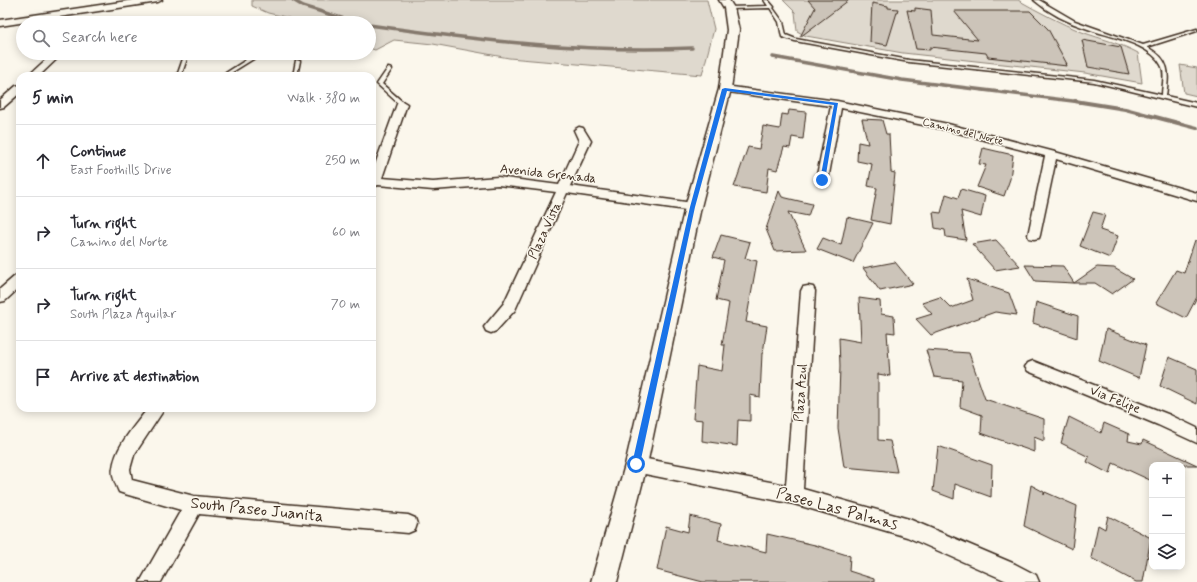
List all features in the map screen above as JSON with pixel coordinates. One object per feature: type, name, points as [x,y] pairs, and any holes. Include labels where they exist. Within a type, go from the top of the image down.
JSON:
[{"type":"street","points":[[49,16],[158,0]]},
{"type":"street","points":[[604,582],[636,464],[692,207],[725,89],[733,30],[726,4]]},
{"type":"street","points":[[76,16],[77,12]]},
{"type":"street","points":[[0,23],[16,21]]},
{"type":"street","points":[[37,72],[50,60]]},
{"type":"street","name":"Camino del Norte","points":[[725,89],[837,104],[948,127],[1051,154],[1197,197]]},
{"type":"street","points":[[0,105],[16,91]]},
{"type":"street","points":[[376,174],[402,104]]},
{"type":"street","points":[[822,180],[837,104]]},
{"type":"street","name":"Plaza Vista","points":[[491,327],[510,306],[564,189],[584,141],[579,130]]},
{"type":"street","points":[[1034,235],[1051,154]]},
{"type":"street","name":"Avenida Grenada","points":[[376,182],[434,186],[498,181],[692,207]]},
{"type":"street","points":[[0,297],[16,283]]},
{"type":"street","name":"Plaza Azul","points":[[794,495],[808,291]]},
{"type":"street","name":"Via Felipe","points":[[1033,367],[1164,420],[1197,436]]},
{"type":"street","name":"South Paseo Juanita","points":[[154,412],[126,452],[121,469],[125,486],[194,505],[408,524]]},
{"type":"street","name":"Paseo Las Palmas","points":[[636,464],[794,495],[909,528],[1007,576],[1029,582]]},
{"type":"street","points":[[150,582],[194,505]]},
{"type":"lane","points":[[766,0],[781,22],[784,36],[794,40],[900,60],[1094,81],[1164,96],[1197,105]]},
{"type":"lane","points":[[1036,0],[1079,24],[1143,47],[1156,55],[1164,66],[1166,74],[1164,96]]},
{"type":"lane","points":[[726,4],[772,7]]},
{"type":"lane","points":[[1143,47],[1197,30]]},
{"type":"lane","points":[[181,72],[185,60]]},
{"type":"lane","points":[[230,72],[249,60]]},
{"type":"lane","points":[[295,72],[298,61]]},
{"type":"lane","points":[[390,69],[379,84],[402,104]]},
{"type":"shaded area","points":[[252,0],[707,0],[714,29],[702,75],[509,58],[433,44],[394,40],[376,49],[376,16],[281,16],[268,13],[252,6]]},
{"type":"shaded area","points":[[783,0],[1018,0],[1074,29],[1138,53],[1142,83],[1085,73],[903,53],[806,36],[797,31],[795,12]]},
{"type":"shaded area","points":[[1180,65],[1197,68],[1197,96],[1184,93]]},
{"type":"building","points":[[808,0],[849,0],[800,37],[815,8]]},
{"type":"building","points":[[872,3],[888,6],[888,8],[898,9],[887,45],[870,42]]},
{"type":"building","points":[[915,8],[931,10],[933,35],[978,40],[954,11],[1030,11],[1048,29],[1067,66],[988,57],[986,53],[930,47],[930,50],[916,49],[907,10],[915,11]]},
{"type":"building","points":[[1082,40],[1121,47],[1129,74],[1088,67]]},
{"type":"building","points":[[789,110],[806,112],[803,139],[792,137],[790,148],[784,147],[777,170],[769,168],[766,192],[734,187],[748,147],[759,149],[763,126],[780,129],[782,114],[788,115]]},
{"type":"building","points":[[862,119],[882,120],[886,134],[889,134],[891,172],[895,173],[890,224],[871,220],[877,188],[868,186],[872,164],[857,161],[858,142],[868,144]]},
{"type":"building","points":[[983,148],[1013,155],[1010,179],[1004,196],[977,187],[986,165],[979,164]]},
{"type":"building","points":[[961,189],[985,196],[981,217],[961,211],[966,240],[946,237],[945,230],[935,228],[933,212],[941,213],[946,194],[958,198]]},
{"type":"building","points":[[779,191],[782,197],[812,204],[808,216],[788,212],[806,250],[775,251],[766,229]]},
{"type":"building","points":[[1093,212],[1105,215],[1100,230],[1118,236],[1110,258],[1080,246]]},
{"type":"building","points":[[847,217],[873,223],[853,263],[817,249],[823,238],[841,245]]},
{"type":"building","points":[[721,235],[750,242],[745,258],[757,261],[746,322],[767,326],[762,353],[760,397],[750,395],[750,421],[738,420],[737,446],[702,441],[703,420],[693,419],[697,366],[722,371],[725,345],[722,345],[729,303],[716,300],[724,260],[713,257]]},
{"type":"building","points":[[996,240],[1020,266],[995,270],[972,244]]},
{"type":"building","points":[[1195,240],[1197,241],[1197,297],[1186,318],[1156,303],[1176,270],[1184,273]]},
{"type":"building","points":[[895,262],[913,284],[880,291],[863,268]]},
{"type":"building","points":[[1025,265],[1063,266],[1074,283],[1035,281]]},
{"type":"building","points":[[1097,267],[1114,268],[1133,279],[1112,294],[1095,283],[1074,283]]},
{"type":"building","points":[[967,279],[1009,293],[1017,315],[995,312],[931,335],[916,319],[932,314],[922,303],[940,297],[951,308],[973,300]]},
{"type":"building","points":[[859,298],[880,301],[881,314],[894,316],[895,333],[887,332],[890,376],[878,374],[878,440],[890,441],[897,472],[844,467],[838,428],[840,366],[839,338],[861,342]]},
{"type":"building","points":[[1036,302],[1078,316],[1077,338],[1033,323]]},
{"type":"building","points":[[1106,329],[1146,345],[1139,378],[1099,361]]},
{"type":"building","points":[[926,350],[969,353],[985,399],[1044,419],[1044,441],[1034,437],[1034,452],[981,433],[982,415],[960,407],[962,380],[934,377]]},
{"type":"building","points":[[1169,357],[1197,369],[1197,404],[1160,386]]},
{"type":"building","points":[[1069,417],[1101,433],[1104,423],[1129,434],[1128,441],[1142,444],[1143,440],[1197,465],[1185,465],[1185,462],[1149,462],[1149,480],[1113,463],[1110,474],[1087,462],[1089,457],[1061,443]]},
{"type":"building","points":[[938,446],[992,465],[991,497],[955,484],[954,499],[933,491]]},
{"type":"building","points":[[1031,485],[1044,492],[1044,495],[1045,492],[1077,506],[1072,549],[1024,526]]},
{"type":"building","points":[[690,516],[721,524],[718,540],[766,552],[767,534],[815,545],[850,556],[849,571],[874,579],[874,582],[703,582],[657,570],[666,526],[688,532]]},
{"type":"building","points":[[1108,516],[1149,537],[1149,549],[1143,582],[1136,582],[1091,558],[1098,525],[1105,529]]},
{"type":"waterway","points":[[293,0],[303,6],[335,16]]},
{"type":"waterway","points":[[376,26],[449,36],[571,47],[611,49],[692,48]]},
{"type":"waterway","points":[[773,57],[902,80],[1081,102]]},
{"type":"waterway","points":[[1075,101],[1125,109],[1197,128]]},
{"type":"route","points":[[636,464],[692,207],[725,89],[837,104],[822,180]]}]
